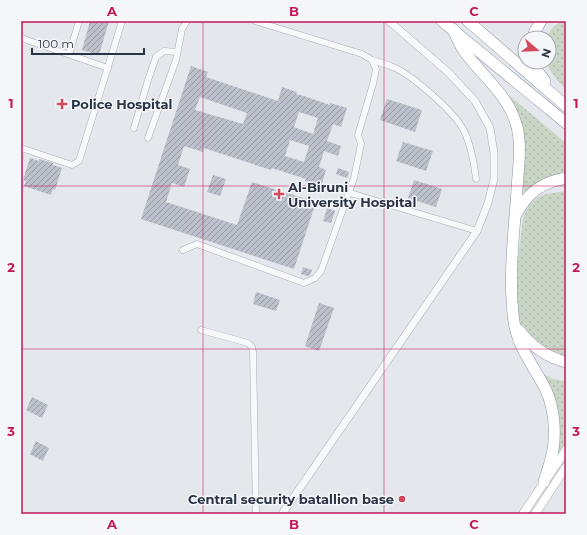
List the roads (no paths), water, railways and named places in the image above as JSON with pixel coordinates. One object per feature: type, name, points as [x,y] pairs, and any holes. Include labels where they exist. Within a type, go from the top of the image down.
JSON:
[{"type":"highway","points":[[442,21],[566,123]]},
{"type":"highway","points":[[468,21],[564,104]]},
{"type":"highway","points":[[536,30],[540,21]]},
{"type":"highway","points":[[453,30],[463,50],[502,95],[514,117],[519,137],[512,270],[514,323],[518,338],[525,353],[546,391],[553,414],[553,451],[544,482]]},
{"type":"highway","points":[[537,70],[564,104]]},
{"type":"highway","points":[[515,217],[524,201],[536,190],[552,182],[566,178]]},
{"type":"highway","points":[[514,323],[524,337],[538,349],[553,358],[566,362]]},
{"type":"main road","points":[[523,514],[566,450]]},
{"type":"main road","points":[[535,514],[564,470]]},
{"type":"street","points":[[69,54],[79,21]]},
{"type":"street","points":[[21,148],[72,165],[79,161],[122,21]]},
{"type":"street","points":[[148,138],[177,52],[182,29],[187,21]]},
{"type":"street","points":[[255,21],[268,23],[362,54],[372,60],[394,67],[423,86],[452,116],[463,130],[471,148],[476,178]]},
{"type":"street","points":[[282,514],[477,231],[488,203],[494,179],[494,153],[490,128],[475,101],[449,73],[389,21]]},
{"type":"street","points":[[21,38],[108,68]]},
{"type":"street","points":[[134,128],[156,56],[164,51],[177,52]]},
{"type":"street","points":[[183,250],[197,244],[304,283],[315,278],[321,271],[350,193],[361,144],[358,135],[376,69],[372,60]]},
{"type":"street","points":[[350,193],[477,231]]},
{"type":"street","points":[[201,330],[248,343],[252,347],[256,514]]},
{"type":"place","name":"Police Hospital","points":[[62,104]]},
{"type":"place","name":"Al-Biruni University Hospital","points":[[279,194]]},
{"type":"place","name":"Central security batallion base","points":[[402,499]]}]
